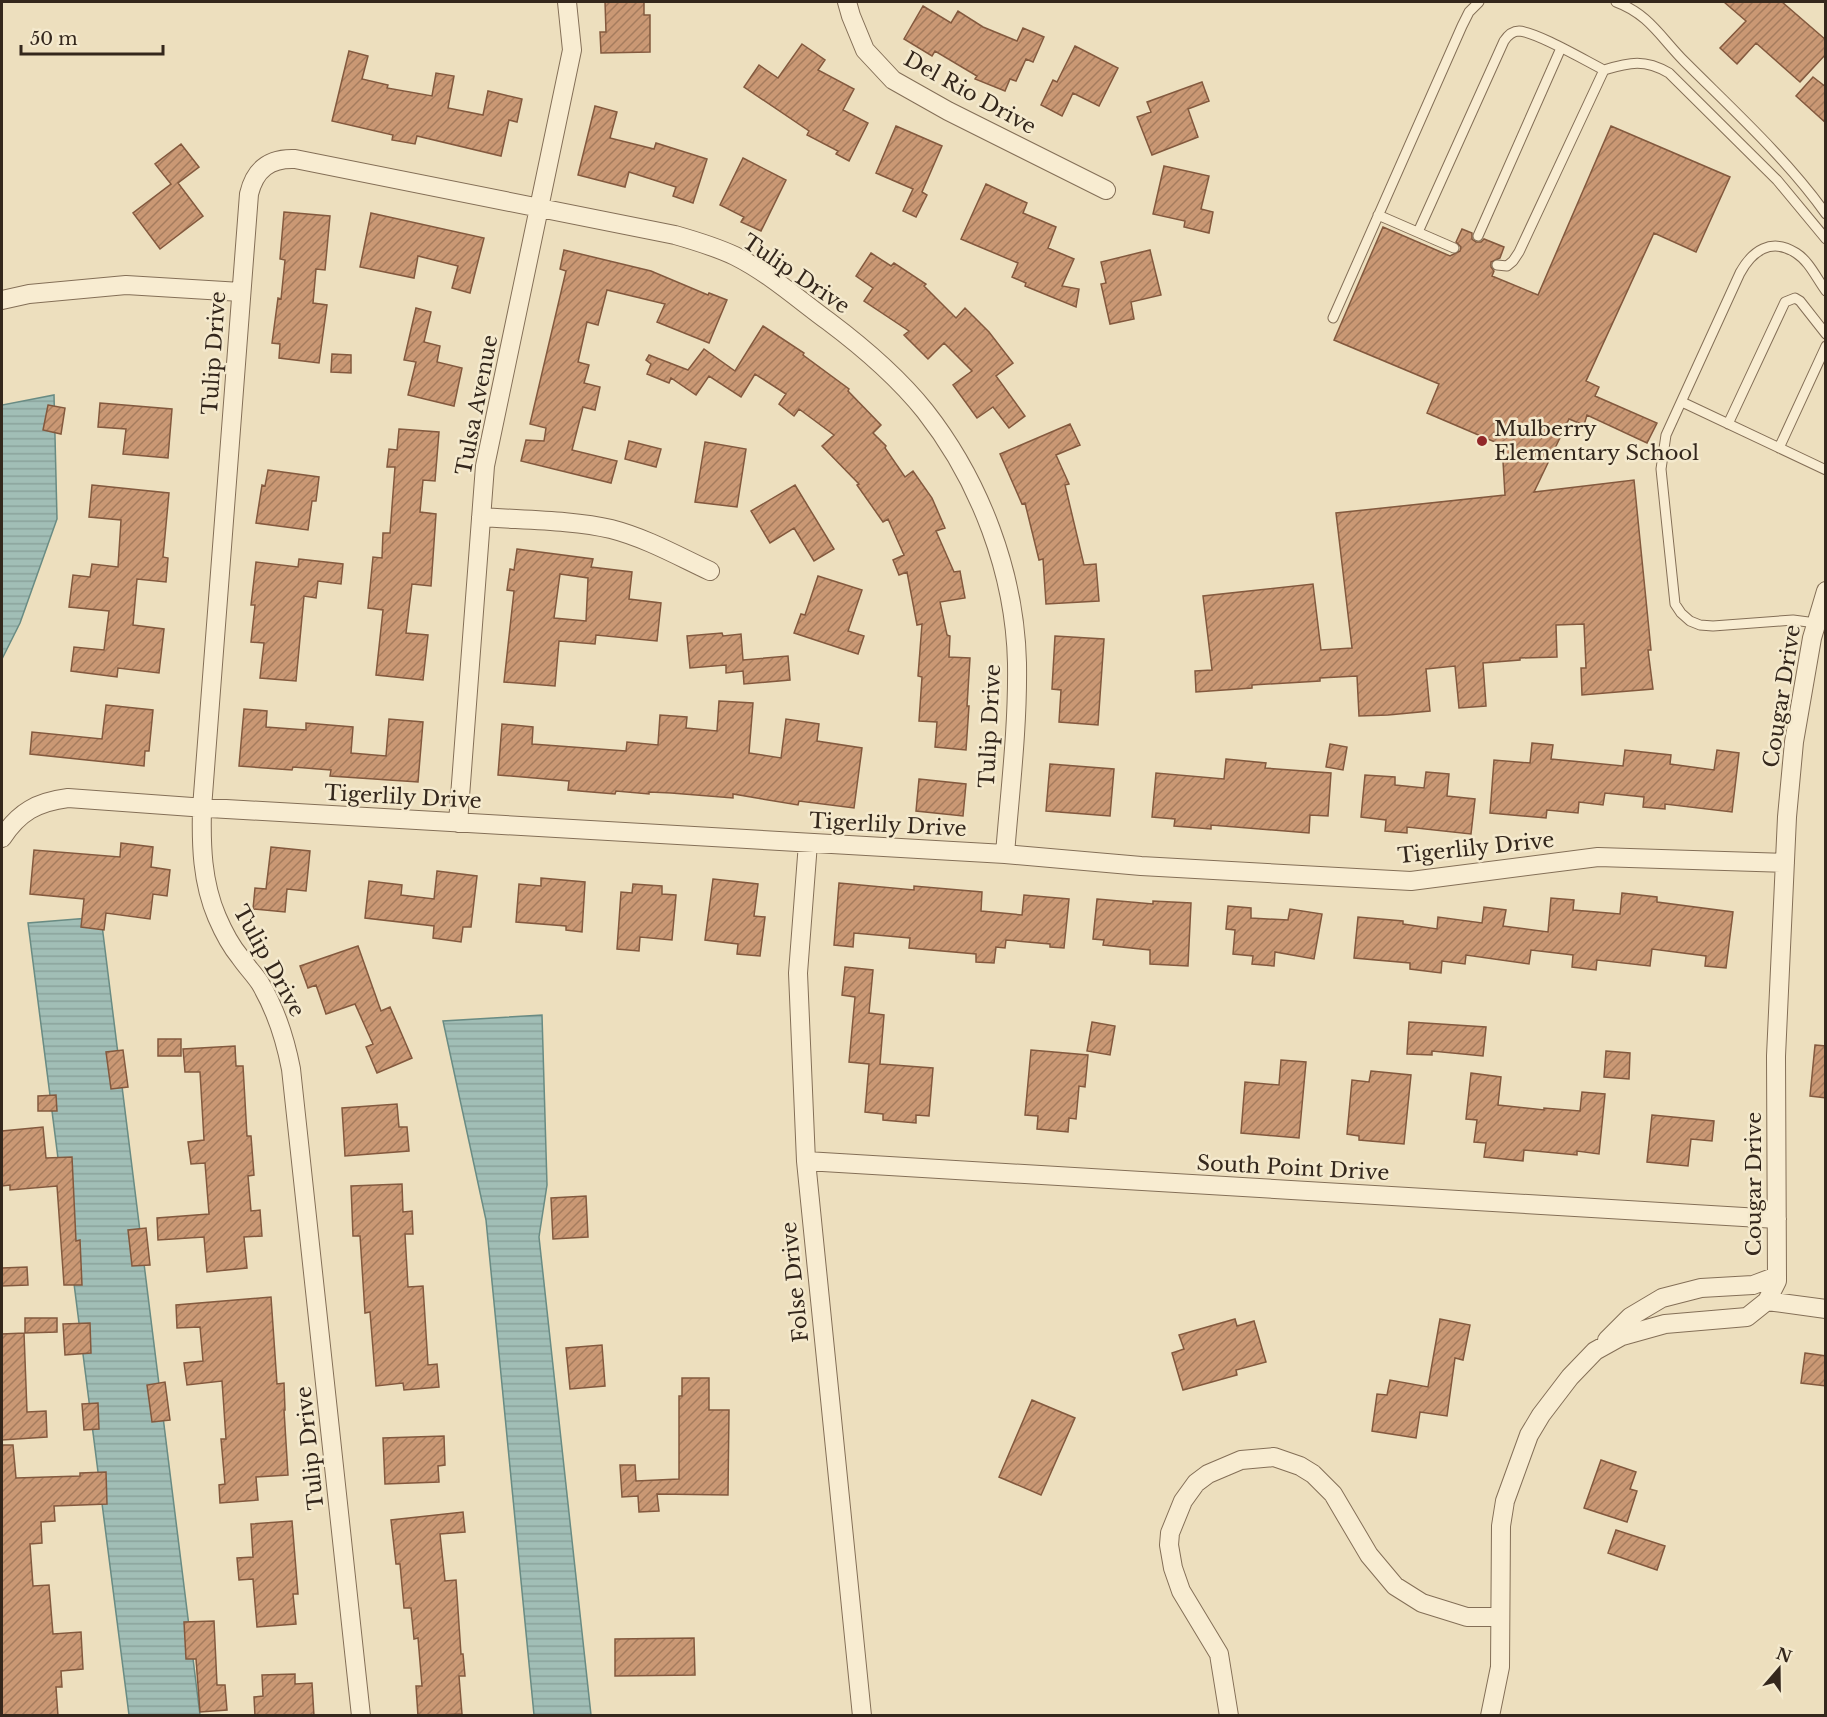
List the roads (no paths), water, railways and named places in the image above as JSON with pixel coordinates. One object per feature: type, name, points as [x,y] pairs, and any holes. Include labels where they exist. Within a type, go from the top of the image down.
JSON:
[{"type":"street","name":"Tulsa Avenue","points":[[458,823],[485,466],[572,50],[567,2]]},
{"type":"street","name":"Del Rio Drive","points":[[848,2],[850,16],[865,50],[893,80],[948,111],[1106,190]]},
{"type":"street","name":"Tulip Drive","points":[[361,1716],[291,1070],[284,1036],[273,1007],[258,981],[231,945],[216,916],[203,861],[202,808],[241,292],[249,194],[252,182],[259,171],[269,163],[283,158],[295,159],[675,235],[707,244],[737,257],[767,276],[862,347],[925,411],[959,463],[991,529],[1004,572],[1013,616],[1017,661],[1005,854]]},
{"type":"street","points":[[2,300],[29,294],[126,285],[241,292]]},
{"type":"street","points":[[481,517],[609,529],[634,536],[710,571]]},
{"type":"street","name":"Cougar Drive","points":[[1767,1302],[1777,1281],[1776,1056],[1787,818],[1794,742],[1812,638],[1826,591]]},
{"type":"street","name":"Tigerlily Drive","points":[[2,838],[15,820],[30,809],[49,801],[68,798],[202,808],[1005,854],[1142,866],[1411,881],[1598,857],[1785,863]]},
{"type":"street","name":"Folse Drive","points":[[808,843],[798,973],[806,1161],[862,1716]]},
{"type":"street","name":"South Point Drive","points":[[806,1161],[1777,1219]]},
{"type":"street","points":[[1490,1716],[1500,1667],[1501,1526],[1505,1501],[1530,1435],[1541,1415],[1570,1377],[1630,1317],[1662,1298],[1701,1288],[1753,1285],[1777,1276]]},
{"type":"street","points":[[1595,1352],[1622,1336],[1665,1324],[1748,1317],[1767,1302],[1826,1309]]},
{"type":"street","points":[[1229,1716],[1219,1654],[1181,1591],[1173,1568],[1169,1545],[1170,1533],[1183,1501],[1196,1483],[1208,1474],[1241,1460],[1274,1457],[1300,1466],[1313,1474],[1333,1494],[1369,1555],[1395,1586],[1422,1604],[1467,1617],[1500,1617]]},
{"type":"lane","points":[[1333,318],[1462,26],[1469,12],[1479,2]]},
{"type":"lane","points":[[1616,2],[1634,9],[1647,19],[1786,166],[1826,214]]},
{"type":"lane","points":[[1418,232],[1507,36],[1512,32],[1520,31],[1561,48],[1604,70],[1629,63],[1643,62],[1658,66],[1670,73],[1777,180],[1826,239]]},
{"type":"lane","points":[[1478,236],[1561,48]]},
{"type":"lane","points":[[1497,265],[1507,266],[1519,252],[1604,70]]},
{"type":"lane","points":[[1378,216],[1454,248]]},
{"type":"lane","points":[[1816,623],[1793,620],[1713,626],[1690,621],[1681,613],[1675,604],[1661,469],[1666,435],[1740,273],[1754,253],[1772,247],[1796,253],[1826,291]]},
{"type":"lane","points":[[1728,424],[1785,302],[1795,298],[1800,301],[1826,334]]},
{"type":"lane","points":[[1779,448],[1826,346]]},
{"type":"lane","points":[[1682,402],[1826,470]]},
{"type":"water","points":[[54,395],[57,519],[20,623],[2,659],[2,405]]},
{"type":"water","points":[[101,917],[200,1715],[129,1715],[28,923]]},
{"type":"water","points":[[542,1015],[547,1185],[539,1237],[591,1715],[534,1715],[486,1220],[443,1021]]},
{"type":"place","name":"Mulberry Elementary School","points":[[1482,441]]}]
